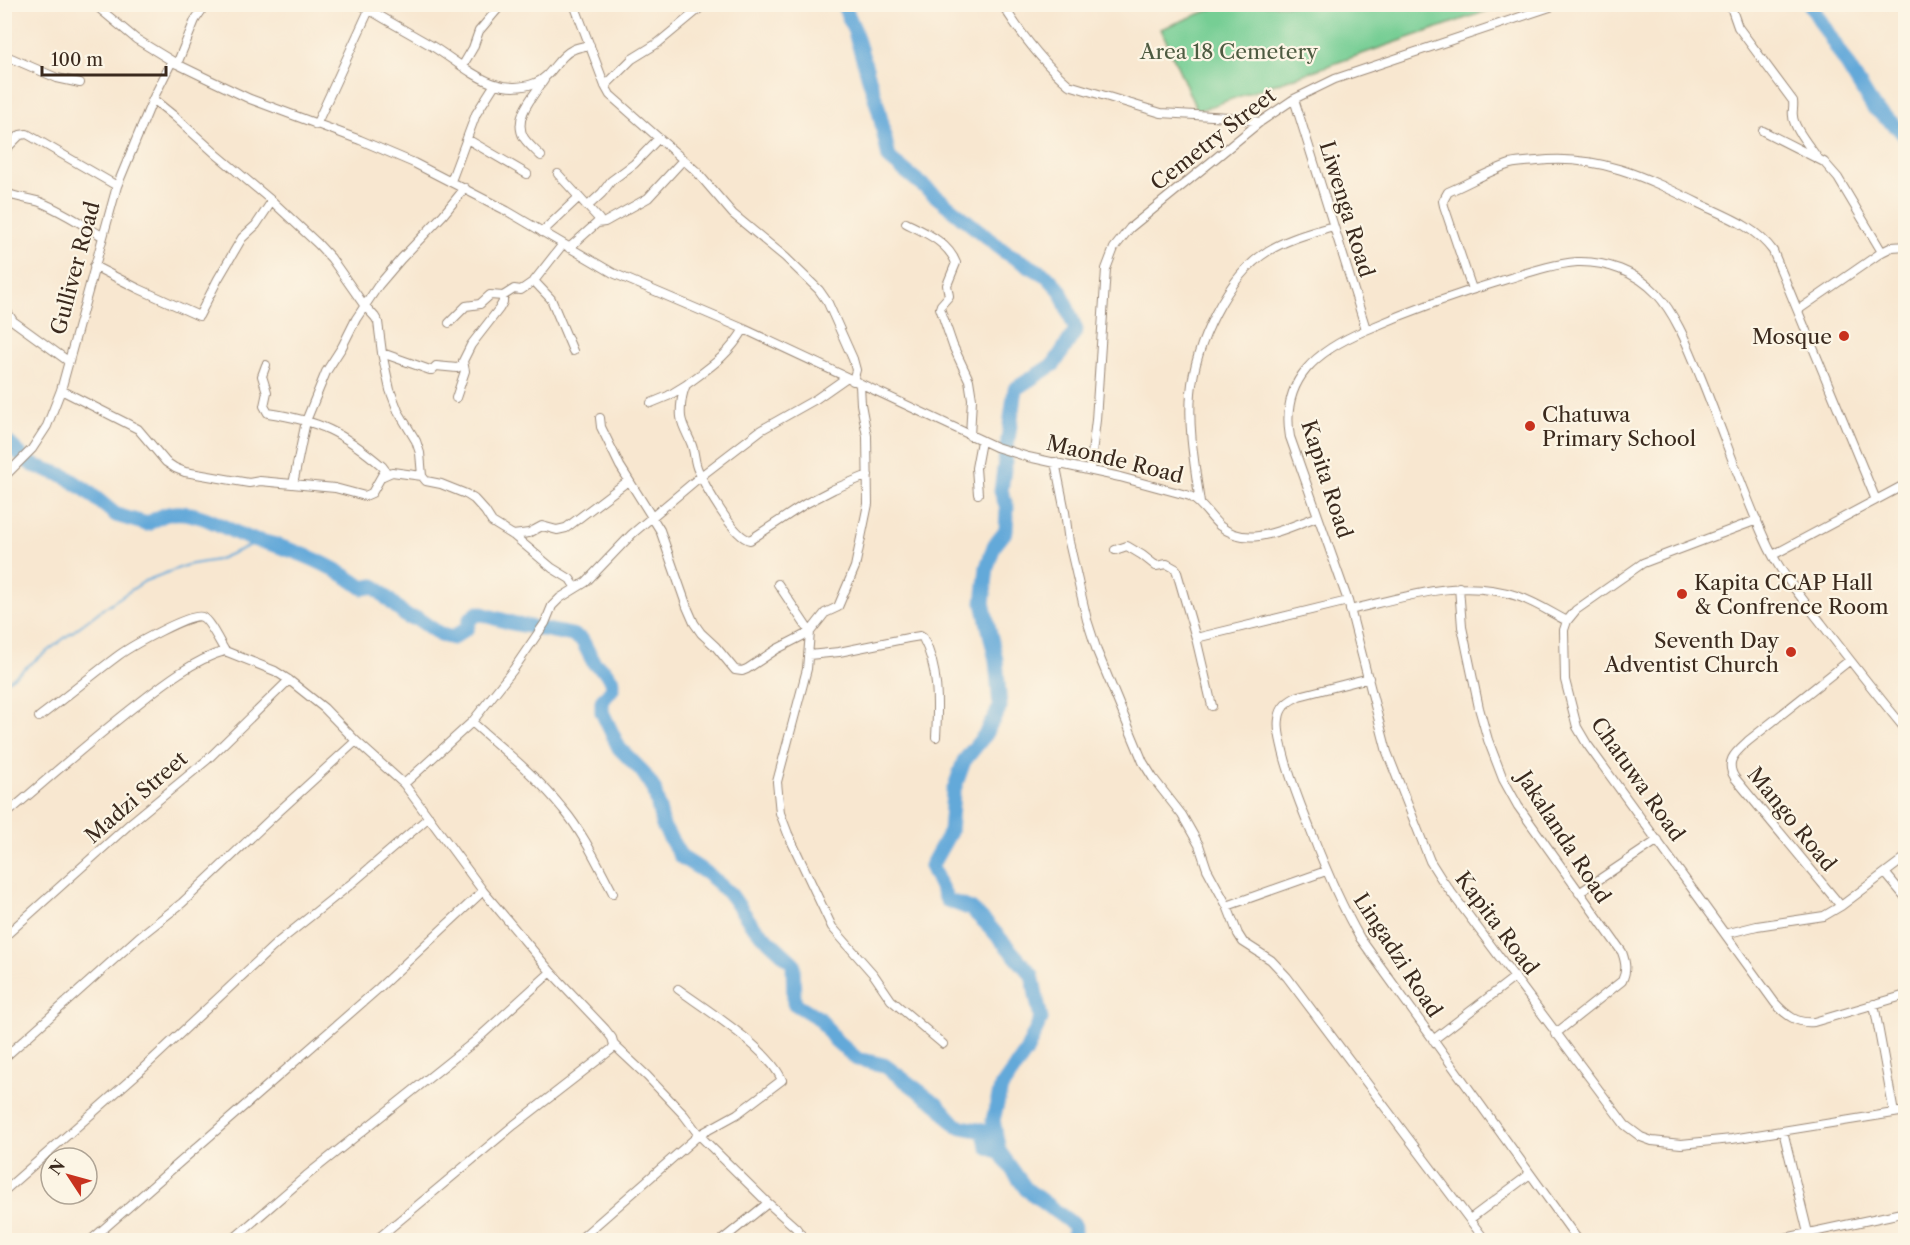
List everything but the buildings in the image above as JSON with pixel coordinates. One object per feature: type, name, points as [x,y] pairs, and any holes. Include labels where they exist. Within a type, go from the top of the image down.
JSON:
[{"type":"street","name":"Maonde Road","points":[[94,4],[136,39],[175,62],[250,99],[388,151],[465,188],[622,277],[744,329],[981,441],[1028,457],[1090,470],[1190,496],[1200,502],[1224,529],[1240,537],[1267,535],[1317,517]]},
{"type":"street","name":"Gulliver Road","points":[[4,477],[41,437],[61,390],[117,186],[153,99],[175,62],[195,20],[206,4]]},
{"type":"street","points":[[463,65],[479,31],[502,4]]},
{"type":"street","points":[[574,4],[604,86],[610,95],[710,186],[726,208],[785,257],[819,290],[828,303],[854,358],[856,370],[853,381],[861,404],[867,436],[868,504],[850,581],[838,607],[825,613],[810,632],[777,649],[747,669],[735,670],[694,623],[664,539],[653,516],[628,481],[601,428],[600,418]]},
{"type":"street","points":[[604,86],[632,59],[658,43],[705,4]]},
{"type":"street","points":[[1002,4],[1023,36],[1058,76],[1069,85],[1161,113],[1229,117],[1260,122]]},
{"type":"street","name":"Cemetry Street","points":[[1090,470],[1096,420],[1106,269],[1114,248],[1130,228],[1260,122],[1294,99],[1335,79],[1559,4]]},
{"type":"street","points":[[1730,4],[1738,27],[1793,101],[1792,116],[1795,124],[1816,156]]},
{"type":"street","points":[[316,124],[364,7],[495,84],[525,86],[546,77]]},
{"type":"street","points":[[541,156],[523,136],[521,125],[525,108],[546,77],[567,53],[590,45]]},
{"type":"street","points":[[4,55],[57,78],[80,83]]},
{"type":"street","points":[[451,181],[476,114],[495,84]]},
{"type":"street","points":[[153,99],[272,201],[327,253],[364,305],[377,319],[392,397],[413,435],[420,453],[422,476],[426,481],[466,494],[485,511],[492,522],[513,535],[552,568],[570,579],[576,588]]},
{"type":"street","name":"Liwenga Road","points":[[1294,99],[1366,329]]},
{"type":"street","points":[[1763,131],[1824,162],[1838,178],[1882,252]]},
{"type":"street","points":[[4,151],[20,135],[27,134],[117,186]]},
{"type":"street","points":[[588,206],[611,181],[634,164],[658,138]]},
{"type":"street","points":[[467,139],[527,174]]},
{"type":"street","points":[[449,323],[466,306],[480,304],[490,295],[503,296],[514,289],[520,290],[534,281],[566,246],[597,223],[604,222],[648,198],[683,160]]},
{"type":"street","points":[[1472,289],[1444,206],[1445,196],[1448,192],[1512,164],[1573,160],[1612,166],[1632,172],[1755,232],[1773,251],[1876,500]]},
{"type":"street","points":[[558,174],[598,217],[597,223]]},
{"type":"street","points":[[293,484],[306,421],[326,372],[364,305],[401,259],[465,188]]},
{"type":"street","points":[[4,192],[55,209],[102,236]]},
{"type":"street","points":[[543,232],[579,197]]},
{"type":"street","points":[[94,266],[199,316],[215,282],[242,237],[256,225],[272,201]]},
{"type":"street","points":[[906,223],[933,236],[950,251],[956,263],[947,285],[949,296],[940,308],[952,346],[969,380],[972,399],[970,436]]},
{"type":"street","points":[[1200,502],[1190,430],[1191,390],[1201,350],[1221,302],[1248,267],[1266,252],[1279,245],[1333,226]]},
{"type":"street","points":[[1798,310],[1882,252],[1892,247],[1905,246]]},
{"type":"street","name":"Kapita Road","points":[[1905,730],[1798,593],[1773,555],[1692,357],[1672,316],[1654,292],[1623,270],[1577,262],[1544,267],[1472,289],[1337,342],[1319,355],[1300,377],[1289,405],[1287,420],[1290,437],[1349,606],[1383,740],[1430,861],[1555,1034],[1625,1125],[1641,1137],[1665,1144],[1682,1144],[1732,1139],[1905,1112]]},
{"type":"street","points":[[534,281],[551,299],[573,351]]},
{"type":"street","points":[[456,398],[465,371],[463,361],[471,345],[499,309],[503,296]]},
{"type":"street","points":[[4,307],[13,321],[68,361]]},
{"type":"street","points":[[651,404],[686,385],[724,356],[744,329]]},
{"type":"street","points":[[382,353],[430,370],[436,366],[457,368],[463,365]]},
{"type":"street","points":[[61,390],[138,429],[166,462],[185,472],[249,483],[261,481],[335,488],[368,496],[383,476],[385,470],[382,466],[351,440],[328,428],[268,413],[264,406],[267,392],[262,376],[266,365]]},
{"type":"street","points":[[404,784],[472,722],[513,670],[544,623],[552,606],[560,598],[586,582],[653,516],[761,430],[853,381]]},
{"type":"street","points":[[686,385],[681,417],[691,441],[696,465],[725,516],[746,539],[750,540],[805,504],[868,475]]},
{"type":"street","points":[[978,494],[976,468],[981,441]]},
{"type":"street","points":[[1055,462],[1078,585],[1097,651],[1143,762],[1182,815],[1199,845],[1207,869],[1227,906],[1238,934],[1243,942],[1271,960],[1283,973],[1485,1240]]},
{"type":"street","points":[[383,476],[392,472],[422,476]]},
{"type":"street","points":[[513,535],[529,533],[542,526],[557,530],[566,528],[628,481]]},
{"type":"street","points":[[1773,555],[1905,484]]},
{"type":"street","points":[[1196,638],[1349,606],[1459,587],[1515,595],[1566,621],[1584,604],[1643,563],[1757,520]]},
{"type":"street","points":[[1115,550],[1127,546],[1156,566],[1167,564],[1176,569],[1196,638],[1212,706]]},
{"type":"street","points":[[778,584],[810,632],[807,669],[777,782],[780,813],[832,927],[874,975],[891,1000],[943,1044]]},
{"type":"street","name":"Jakalanda Road","points":[[1459,587],[1462,627],[1479,708],[1503,779],[1518,806],[1622,952],[1626,966],[1625,974],[1616,987],[1555,1034]]},
{"type":"street","points":[[39,717],[120,654],[191,617],[197,616],[206,620],[225,651],[289,680],[324,708],[356,741],[404,784],[483,891],[551,972],[605,1029],[614,1045],[661,1090],[699,1136],[796,1228],[805,1240]]},
{"type":"street","name":"Chatuwa Road","points":[[1566,621],[1565,680],[1577,727],[1775,1003],[1795,1020],[1807,1023],[1905,996]]},
{"type":"street","points":[[809,654],[839,652],[920,636],[923,638],[934,667],[937,698],[936,737]]},
{"type":"street","points":[[4,816],[157,688],[210,656],[225,651]]},
{"type":"street","name":"Mango Road","points":[[1841,906],[1735,778],[1730,763],[1748,741],[1850,660]]},
{"type":"street","name":"Lingadzi Road","points":[[1369,678],[1299,696],[1282,708],[1278,727],[1288,772],[1326,871],[1360,938],[1578,1240]]},
{"type":"street","name":"Madzi Street","points":[[4,937],[134,821],[207,760],[289,680]]},
{"type":"street","points":[[472,722],[531,775],[564,810],[586,843],[613,893]]},
{"type":"street","points":[[4,1058],[139,937],[182,903],[356,741]]},
{"type":"street","points":[[4,1191],[138,1073],[277,944],[429,817]]},
{"type":"street","points":[[1579,893],[1658,840]]},
{"type":"street","points":[[1725,934],[1757,926],[1815,918],[1832,912],[1886,874],[1905,857]]},
{"type":"street","points":[[1227,906],[1326,871]]},
{"type":"street","points":[[1886,874],[1905,898]]},
{"type":"street","points":[[91,1240],[379,988],[483,891]]},
{"type":"street","points":[[232,1240],[306,1176],[474,1042],[551,972]]},
{"type":"street","points":[[1433,1040],[1515,977]]},
{"type":"street","points":[[579,1240],[699,1136],[737,1114],[780,1082],[782,1078],[749,1041],[678,989]]},
{"type":"street","points":[[1874,1004],[1894,1113]]},
{"type":"street","points":[[376,1240],[514,1125],[612,1049],[614,1045]]},
{"type":"street","points":[[1783,1131],[1808,1233]]},
{"type":"street","points":[[1470,1219],[1530,1174]]},
{"type":"street","points":[[722,1240],[768,1203]]},
{"type":"street","points":[[1776,1240],[1905,1212]]},
{"type":"green space","name":"Area 18 Cemetery","points":[[1222,5],[1504,5],[1197,111],[1161,29]]},
{"type":"waterway","points":[[843,4],[854,29],[879,111],[889,158],[1005,252],[1047,276],[1060,290],[1076,330],[1054,364],[1015,389],[1001,491],[1007,508],[1006,531],[994,546],[987,567],[983,603],[996,660],[1000,707],[984,736],[964,761],[953,792],[950,832],[931,866],[947,900],[971,909],[1032,975],[1041,1019],[1026,1052],[1001,1088],[993,1120],[999,1151],[1026,1189],[1074,1225],[1074,1240]]},
{"type":"waterway","points":[[1810,4],[1873,107],[1906,137]]},
{"type":"waterway","points":[[4,439],[20,454]]},
{"type":"waterway","points":[[27,461],[65,476],[116,515],[147,524],[167,514],[197,515],[246,537],[303,555],[334,569],[363,588],[374,586],[407,617],[418,619],[441,635],[453,638],[467,628],[470,619],[478,613],[512,623],[572,635],[582,640],[594,663],[606,672],[613,682],[612,689],[602,701],[602,712],[619,748],[642,771],[654,789],[663,826],[681,857],[708,874],[731,895],[752,925],[793,963],[794,1003],[820,1019],[834,1039],[857,1059],[884,1065],[939,1106],[957,1126],[983,1131],[988,1147],[997,1151]]},
{"type":"waterway","points":[[4,684],[104,608],[145,581],[187,565],[217,560],[260,541]]},
{"type":"place","name":"Mosque","points":[[1844,336]]},
{"type":"place","name":"Chatuwa Primary School","points":[[1530,426]]},
{"type":"place","name":"Kapita CCAP Hall & Confrence Room","points":[[1682,594]]},
{"type":"place","name":"Seventh Day Adventist Church","points":[[1791,652]]}]
